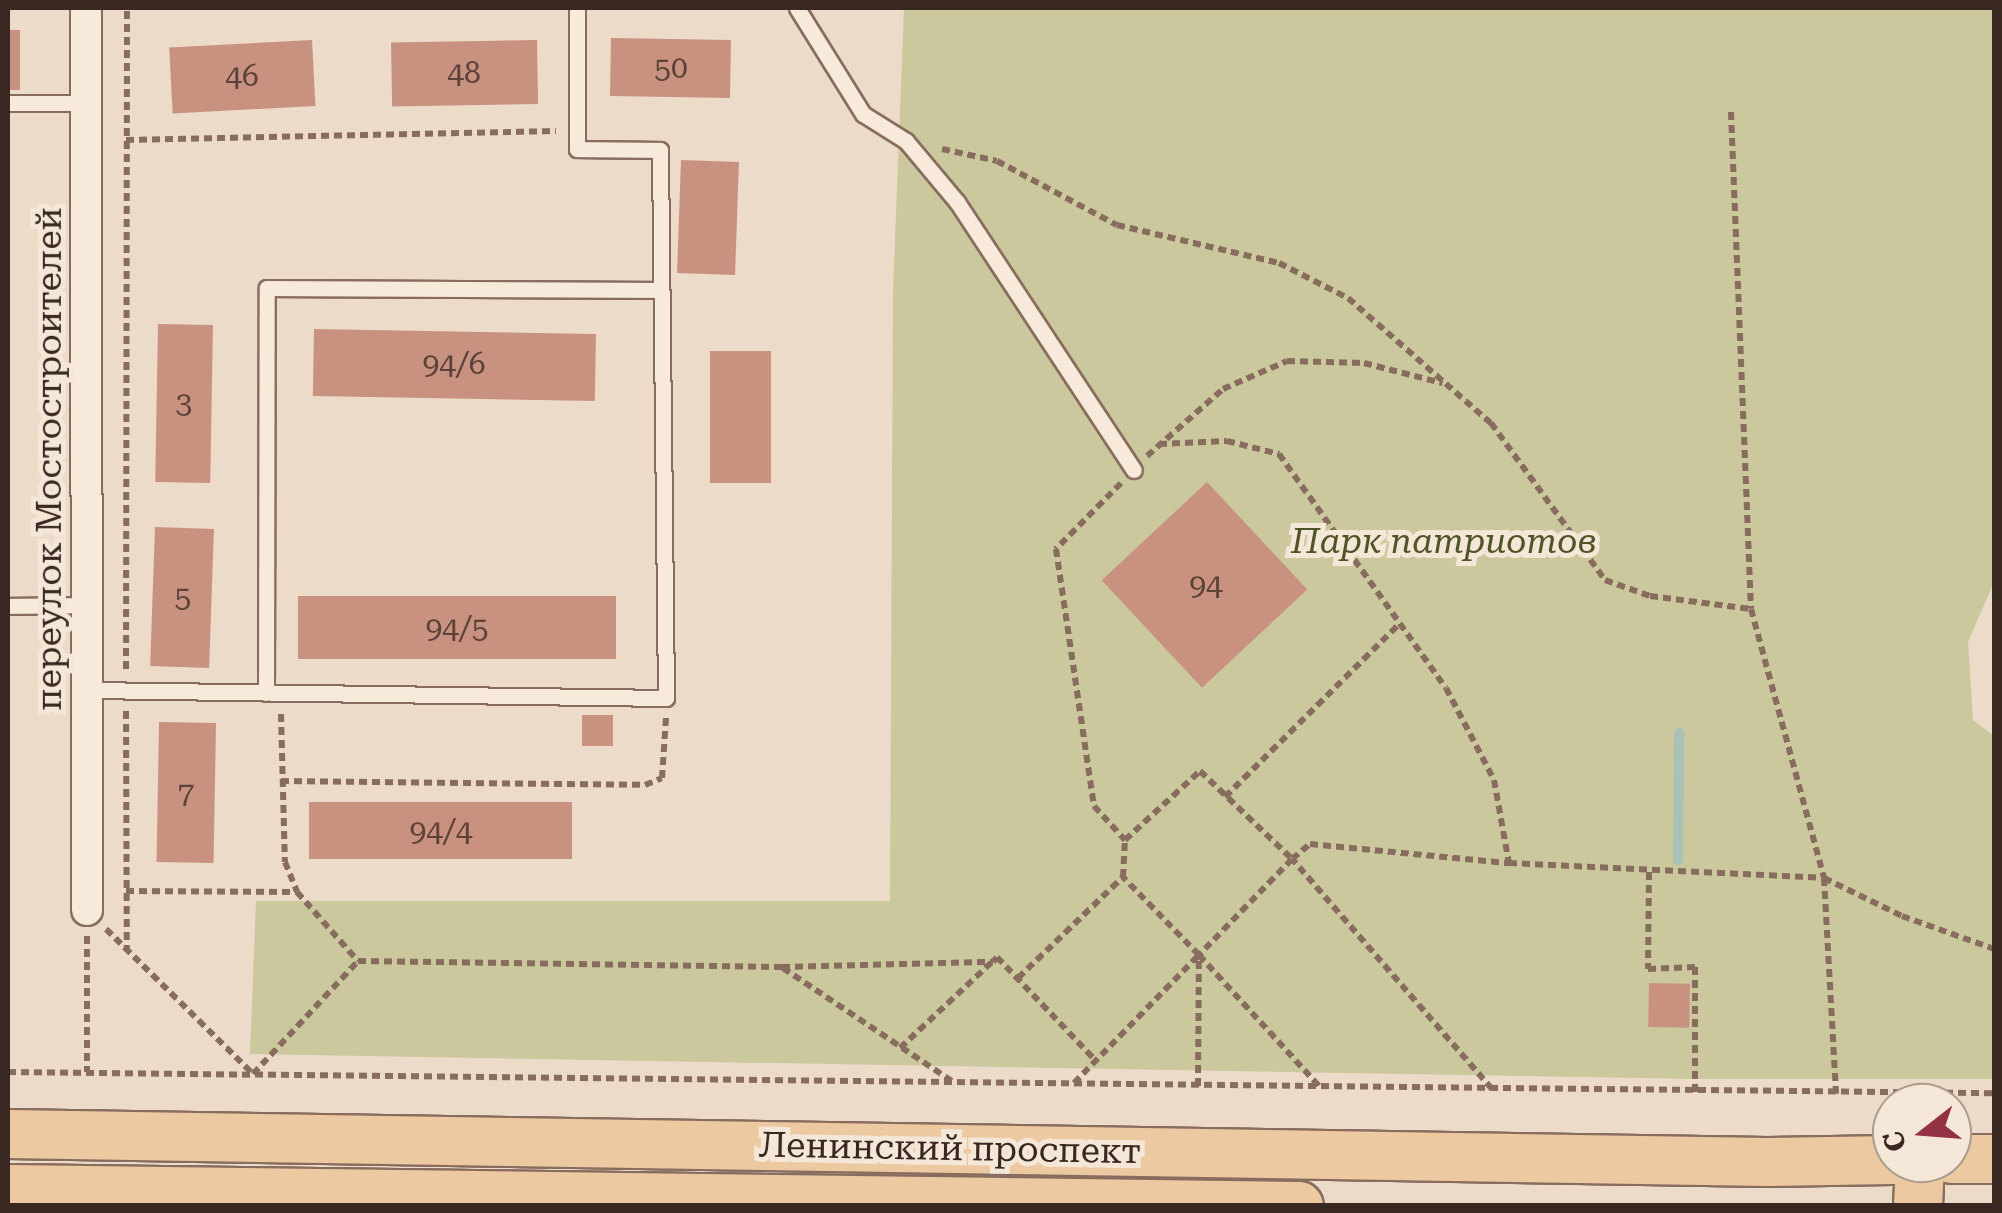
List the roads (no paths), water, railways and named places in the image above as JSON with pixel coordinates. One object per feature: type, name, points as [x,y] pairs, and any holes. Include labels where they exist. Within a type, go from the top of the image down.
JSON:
[{"type":"main road","name":"Ленинский проспект","points":[[8,1134],[1768,1162],[1872,1160]]},
{"type":"main road","name":"Ленинский проспект","points":[[8,1188],[1299,1206]]},
{"type":"street","name":"переулок Мостостроителей","points":[[86,8],[87,910]]},
{"type":"lane","points":[[88,690],[666,698],[660,150],[577,150],[576,8]]},
{"type":"lane","points":[[797,8],[863,114],[906,141],[957,202],[1134,470]]},
{"type":"lane","points":[[8,103],[86,102]]},
{"type":"lane","points":[[273,693],[267,288],[661,290]]},
{"type":"lane","points":[[8,606],[88,605]]},
{"type":"waterway","points":[[1678,860],[1679,733]]},
{"type":"park label","name":"Парк патриотов","points":[[1444,542]]}]
